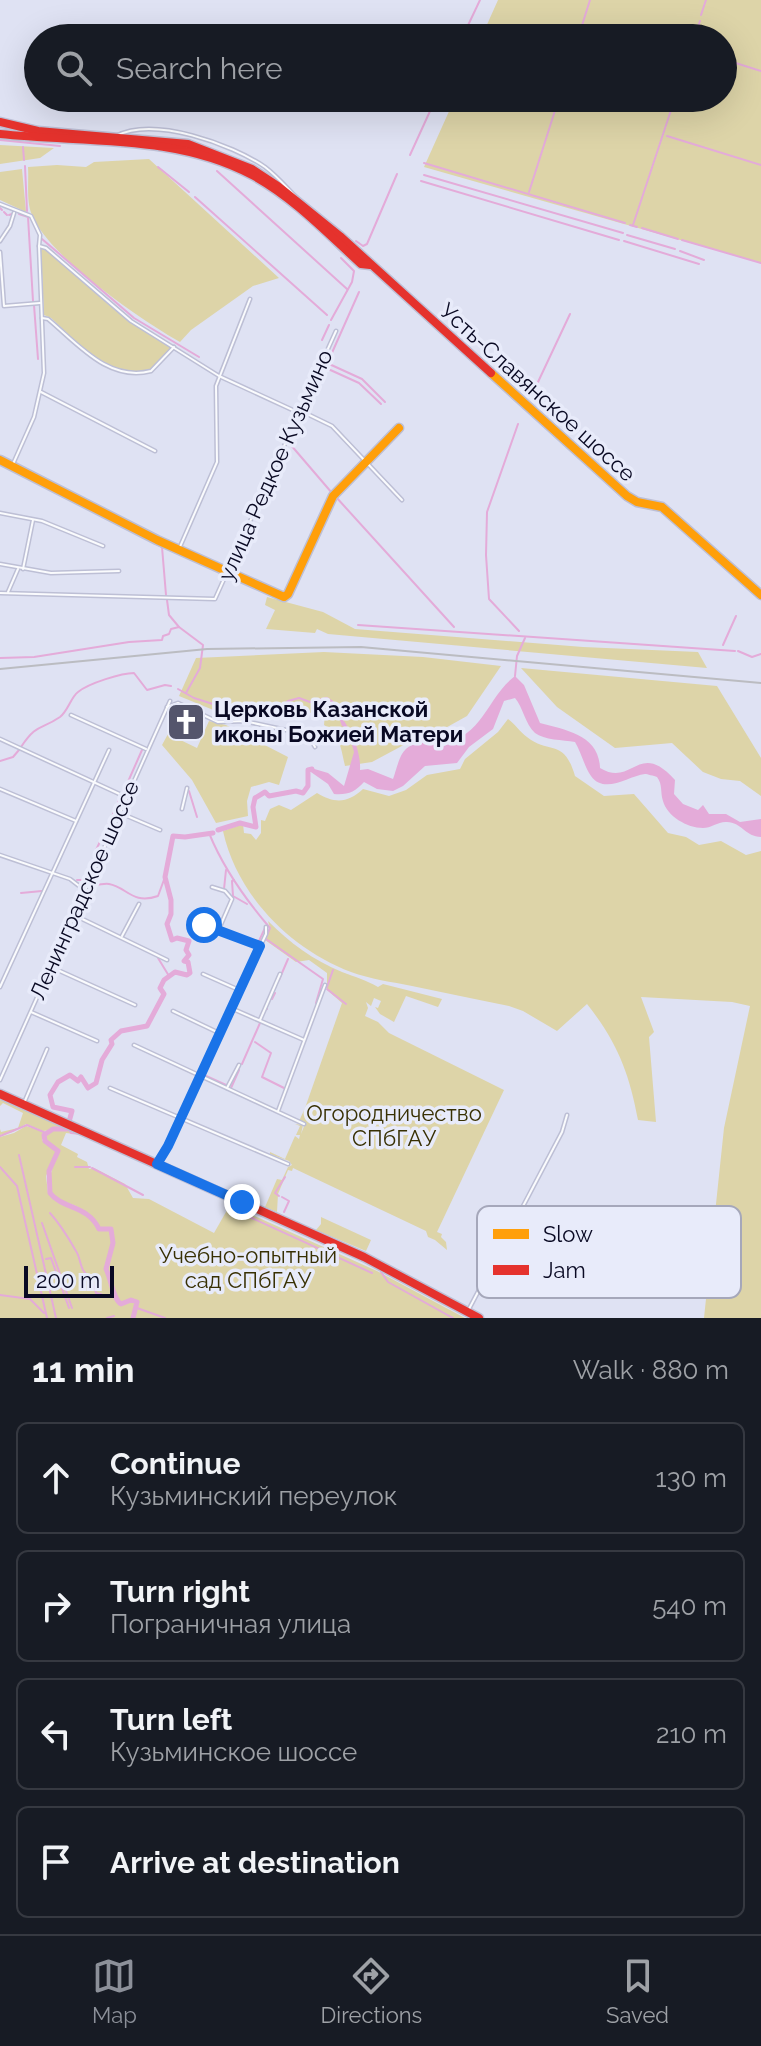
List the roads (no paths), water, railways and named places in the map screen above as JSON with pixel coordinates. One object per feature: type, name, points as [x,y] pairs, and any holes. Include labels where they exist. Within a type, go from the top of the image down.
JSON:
[{"type":"street","name":"Усть-Славянское шоссе","points":[[0,122],[38,131],[179,142],[209,150],[252,169],[278,186],[372,265],[627,496],[667,511],[761,595]]},
{"type":"street","name":"Усть-Славянское шоссе","points":[[0,134],[156,146],[222,161],[271,187],[361,264],[372,265]]},
{"type":"street","points":[[0,204],[31,216],[40,235],[44,373],[34,417],[12,466]]},
{"type":"street","points":[[0,241],[10,226],[14,211]]},
{"type":"street","points":[[39,246],[46,248],[131,321],[219,376],[332,426],[402,500]]},
{"type":"street","points":[[0,252],[4,306],[40,303]]},
{"type":"street","points":[[179,550],[217,462],[215,394],[219,376],[250,299]]},
{"type":"street","points":[[42,318],[48,319],[90,355],[117,372],[151,371],[175,347]]},
{"type":"street","name":"улица Редкое Кузьмино","points":[[7,594],[215,599],[336,331]]},
{"type":"street","points":[[40,391],[155,451]]},
{"type":"street","points":[[0,460],[280,597],[287,596],[333,496],[399,428]]},
{"type":"street","points":[[0,513],[55,525],[103,546]]},
{"type":"street","points":[[23,569],[33,519]]},
{"type":"street","points":[[0,564],[51,573],[119,571]]},
{"type":"street","points":[[0,593],[7,594],[19,568]]},
{"type":"street","name":"Ленинградское шоссе","points":[[0,1080],[170,701]]},
{"type":"street","points":[[167,707],[178,703],[218,722],[244,721],[300,733],[307,736],[315,747]]},
{"type":"street","points":[[71,715],[147,749]]},
{"type":"street","points":[[0,739],[126,797]]},
{"type":"street","points":[[0,987],[109,750]]},
{"type":"street","points":[[182,809],[187,788]]},
{"type":"street","points":[[0,789],[76,821]]},
{"type":"street","points":[[119,813],[160,830]]},
{"type":"street","points":[[0,855],[75,882],[85,890]]},
{"type":"street","points":[[212,887],[225,891],[232,899],[218,930]]},
{"type":"street","points":[[121,938],[139,904]]},
{"type":"street","points":[[73,915],[167,960]]},
{"type":"street","points":[[204,925],[260,946]]},
{"type":"street","points":[[157,1164],[232,1009],[266,927]]},
{"type":"street","points":[[50,967],[135,1005]]},
{"type":"street","points":[[203,974],[240,990]]},
{"type":"street","points":[[259,1021],[280,974]]},
{"type":"street","points":[[278,1112],[325,985]]},
{"type":"street","points":[[232,1009],[305,1040]]},
{"type":"street","points":[[173,1011],[220,1034]]},
{"type":"street","points":[[30,1012],[97,1041]]},
{"type":"street","points":[[134,1045],[304,1124]]},
{"type":"street","points":[[23,1104],[47,1049]]},
{"type":"street","points":[[227,1088],[239,1065]]},
{"type":"street","points":[[110,1088],[288,1164]]},
{"type":"street","points":[[0,1094],[371,1261],[479,1318]]},
{"type":"street","points":[[523,1206],[562,1132],[567,1115]]},
{"type":"street","points":[[468,1312],[477,1295]]},
{"type":"waterway","points":[[469,24],[480,0]]},
{"type":"waterway","points":[[582,24],[590,0]]},
{"type":"waterway","points":[[701,15],[706,0]]},
{"type":"waterway","points":[[737,63],[761,71]]},
{"type":"waterway","points":[[410,155],[430,112]]},
{"type":"waterway","points":[[529,192],[555,112]]},
{"type":"waterway","points":[[633,225],[670,112]]},
{"type":"waterway","points":[[667,136],[761,165]]},
{"type":"waterway","points":[[0,140],[60,146]]},
{"type":"waterway","points":[[23,147],[24,160]]},
{"type":"waterway","points":[[424,163],[625,223]]},
{"type":"waterway","points":[[25,166],[27,211]]},
{"type":"waterway","points":[[158,167],[189,192]]},
{"type":"waterway","points":[[217,171],[347,289]]},
{"type":"waterway","points":[[356,241],[363,246],[367,244],[397,174]]},
{"type":"waterway","points":[[424,175],[623,233]]},
{"type":"waterway","points":[[421,181],[619,240]]},
{"type":"waterway","points":[[195,197],[327,315]]},
{"type":"waterway","points":[[4,212],[7,215]]},
{"type":"waterway","points":[[19,214],[28,217],[33,301]]},
{"type":"waterway","points":[[630,225],[637,227]]},
{"type":"waterway","points":[[642,228],[678,239]]},
{"type":"waterway","points":[[627,235],[675,249]]},
{"type":"waterway","points":[[42,239],[134,318],[199,357]]},
{"type":"waterway","points":[[682,240],[761,263]]},
{"type":"waterway","points":[[624,241],[699,264]]},
{"type":"waterway","points":[[680,251],[704,260]]},
{"type":"waterway","points":[[331,320],[352,282],[354,271],[341,258]]},
{"type":"waterway","points":[[327,364],[359,292]]},
{"type":"waterway","points":[[34,305],[38,359]]},
{"type":"waterway","points":[[538,382],[570,314]]},
{"type":"waterway","points":[[322,340],[329,325]]},
{"type":"waterway","points":[[327,363],[362,379],[385,402]]},
{"type":"waterway","points":[[326,367],[290,444],[332,493]]},
{"type":"waterway","points":[[326,368],[359,383],[381,404]]},
{"type":"waterway","points":[[518,424],[487,512],[486,555],[489,599],[519,631]]},
{"type":"waterway","points":[[336,497],[454,627]]},
{"type":"waterway","points":[[94,511],[162,547],[166,595]]},
{"type":"waterway","points":[[167,600],[169,615],[179,627]]},
{"type":"waterway","points":[[723,645],[736,616]]},
{"type":"waterway","points":[[358,625],[735,651]]},
{"type":"waterway","points":[[0,658],[34,657],[162,640],[171,629],[179,627],[203,645],[200,668],[186,693]]},
{"type":"waterway","points":[[515,676],[517,656],[525,638]]},
{"type":"waterway","points":[[738,651],[752,657],[761,654]]},
{"type":"waterway","points":[[21,747],[35,730],[63,714],[78,692],[97,682],[134,673],[147,690],[171,686]]},
{"type":"waterway","points":[[178,689],[216,705]]},
{"type":"waterway","points":[[218,706],[250,711],[277,709],[299,698],[310,702],[327,698],[333,702],[337,714]]},
{"type":"waterway","points":[[0,761],[13,757],[19,750]]},
{"type":"waterway","points":[[123,793],[142,750]]},
{"type":"waterway","points":[[218,830],[240,823],[256,827],[255,798],[265,792],[269,796],[296,791],[303,793],[308,786],[308,770],[312,769]]},
{"type":"waterway","points":[[189,791],[197,817]]},
{"type":"waterway","points":[[118,802],[120,798]]},
{"type":"waterway","points":[[110,821],[118,803]]},
{"type":"waterway","points":[[96,850],[109,823]]},
{"type":"waterway","points":[[209,833],[235,882],[270,928],[265,940]]},
{"type":"waterway","points":[[133,1318],[137,1302],[131,1300],[121,1304],[118,1301],[106,1269],[113,1243],[111,1229],[99,1229],[82,1211],[61,1202],[50,1193],[49,1171],[58,1151],[45,1141],[44,1135],[53,1129],[67,1129],[72,1111],[53,1107],[50,1095],[58,1082],[70,1075],[78,1081],[81,1077],[88,1088],[96,1083],[111,1040],[121,1031],[147,1026],[164,994],[160,988],[164,980],[175,972],[190,973],[188,962],[184,961],[189,955],[186,950],[189,941],[172,940],[167,924],[171,900],[165,877],[173,836],[213,833]]},
{"type":"waterway","points":[[224,889],[226,870]]},
{"type":"waterway","points":[[90,883],[109,884],[136,897],[149,898],[158,896],[165,877]]},
{"type":"waterway","points":[[77,880],[83,880]]},
{"type":"waterway","points":[[234,880],[233,896],[247,904]]},
{"type":"waterway","points":[[21,893],[42,891]]},
{"type":"waterway","points":[[258,943],[265,928]]},
{"type":"waterway","points":[[266,939],[323,979],[316,1003]]},
{"type":"waterway","points":[[253,968],[258,956]]},
{"type":"waterway","points":[[158,958],[169,976]]},
{"type":"waterway","points":[[279,980],[288,959]]},
{"type":"waterway","points":[[327,987],[333,970]]},
{"type":"waterway","points":[[241,994],[247,981]]},
{"type":"waterway","points":[[327,989],[346,1004]]},
{"type":"waterway","points":[[272,999],[275,993]]},
{"type":"waterway","points":[[235,1008],[239,997]]},
{"type":"waterway","points":[[230,1018],[233,1011]]},
{"type":"waterway","points":[[242,1064],[260,1023]]},
{"type":"waterway","points":[[223,1033],[226,1025]]},
{"type":"waterway","points":[[216,1047],[221,1037]]},
{"type":"waterway","points":[[255,1042],[271,1053],[262,1077],[284,1088]]},
{"type":"waterway","points":[[213,1054],[215,1049]]},
{"type":"waterway","points":[[208,1065],[212,1056]]},
{"type":"waterway","points":[[204,1075],[206,1069]]},
{"type":"waterway","points":[[231,1088],[239,1070]]},
{"type":"waterway","points":[[204,1075],[226,1085]]},
{"type":"waterway","points":[[197,1089],[199,1084]]},
{"type":"waterway","points":[[189,1106],[193,1097]]},
{"type":"waterway","points":[[176,1133],[183,1120]]},
{"type":"waterway","points":[[71,1122],[76,1125]]},
{"type":"waterway","points":[[0,1136],[27,1125],[46,1133]]},
{"type":"waterway","points":[[78,1126],[83,1128]]},
{"type":"waterway","points":[[68,1129],[71,1133],[82,1134]]},
{"type":"waterway","points":[[85,1129],[92,1132]]},
{"type":"waterway","points":[[94,1133],[103,1137]]},
{"type":"waterway","points":[[171,1146],[175,1136]]},
{"type":"waterway","points":[[106,1138],[113,1141]]},
{"type":"waterway","points":[[117,1143],[125,1147]]},
{"type":"waterway","points":[[127,1148],[136,1151]]},
{"type":"waterway","points":[[165,1158],[169,1148]]},
{"type":"waterway","points":[[138,1153],[146,1156]]},
{"type":"waterway","points":[[19,1155],[56,1318]]},
{"type":"waterway","points":[[148,1157],[156,1160]]},
{"type":"waterway","points":[[160,1162],[182,1172]]},
{"type":"waterway","points":[[0,1167],[17,1186],[47,1318]]},
{"type":"waterway","points":[[75,1167],[90,1167]]},
{"type":"waterway","points":[[92,1168],[143,1195]]},
{"type":"waterway","points":[[184,1173],[201,1180]]},
{"type":"waterway","points":[[279,1196],[275,1193],[285,1177]]},
{"type":"waterway","points":[[204,1182],[220,1189]]},
{"type":"waterway","points":[[223,1191],[229,1193]]},
{"type":"waterway","points":[[232,1194],[239,1197]]},
{"type":"waterway","points":[[282,1197],[289,1201],[284,1212]]},
{"type":"waterway","points":[[248,1202],[259,1206]]},
{"type":"waterway","points":[[261,1207],[277,1215]]},
{"type":"waterway","points":[[230,1208],[372,1273]]},
{"type":"waterway","points":[[50,1213],[73,1246],[96,1293],[101,1294]]},
{"type":"waterway","points":[[279,1215],[285,1218]]},
{"type":"waterway","points":[[287,1219],[304,1226]]},
{"type":"waterway","points":[[42,1223],[72,1308]]},
{"type":"waterway","points":[[306,1227],[313,1230]]},
{"type":"waterway","points":[[316,1232],[328,1237]]},
{"type":"waterway","points":[[342,1244],[354,1249]]},
{"type":"waterway","points":[[356,1250],[363,1253]]},
{"type":"waterway","points":[[367,1255],[378,1261]]},
{"type":"waterway","points":[[46,1259],[51,1258],[69,1308]]},
{"type":"waterway","points":[[387,1265],[429,1288]]},
{"type":"waterway","points":[[381,1272],[388,1282],[453,1318]]},
{"type":"waterway","points":[[433,1290],[461,1305]]},
{"type":"waterway","points":[[0,1295],[30,1299],[44,1313]]},
{"type":"waterway","points":[[137,1308],[165,1318]]},
{"type":"waterway","points":[[107,1318],[114,1316]]},
{"type":"railway","points":[[0,669],[207,649],[361,647],[761,683]]},
{"type":"place","name":"Церковь Казанской иконы Божией Матери","points":[[186,722]]},
{"type":"park label","name":"Огородничество СПбГАУ","points":[[394,1126]]},
{"type":"park label","name":"Учебно-опытный сад СПбГАУ","points":[[248,1268]]}]
